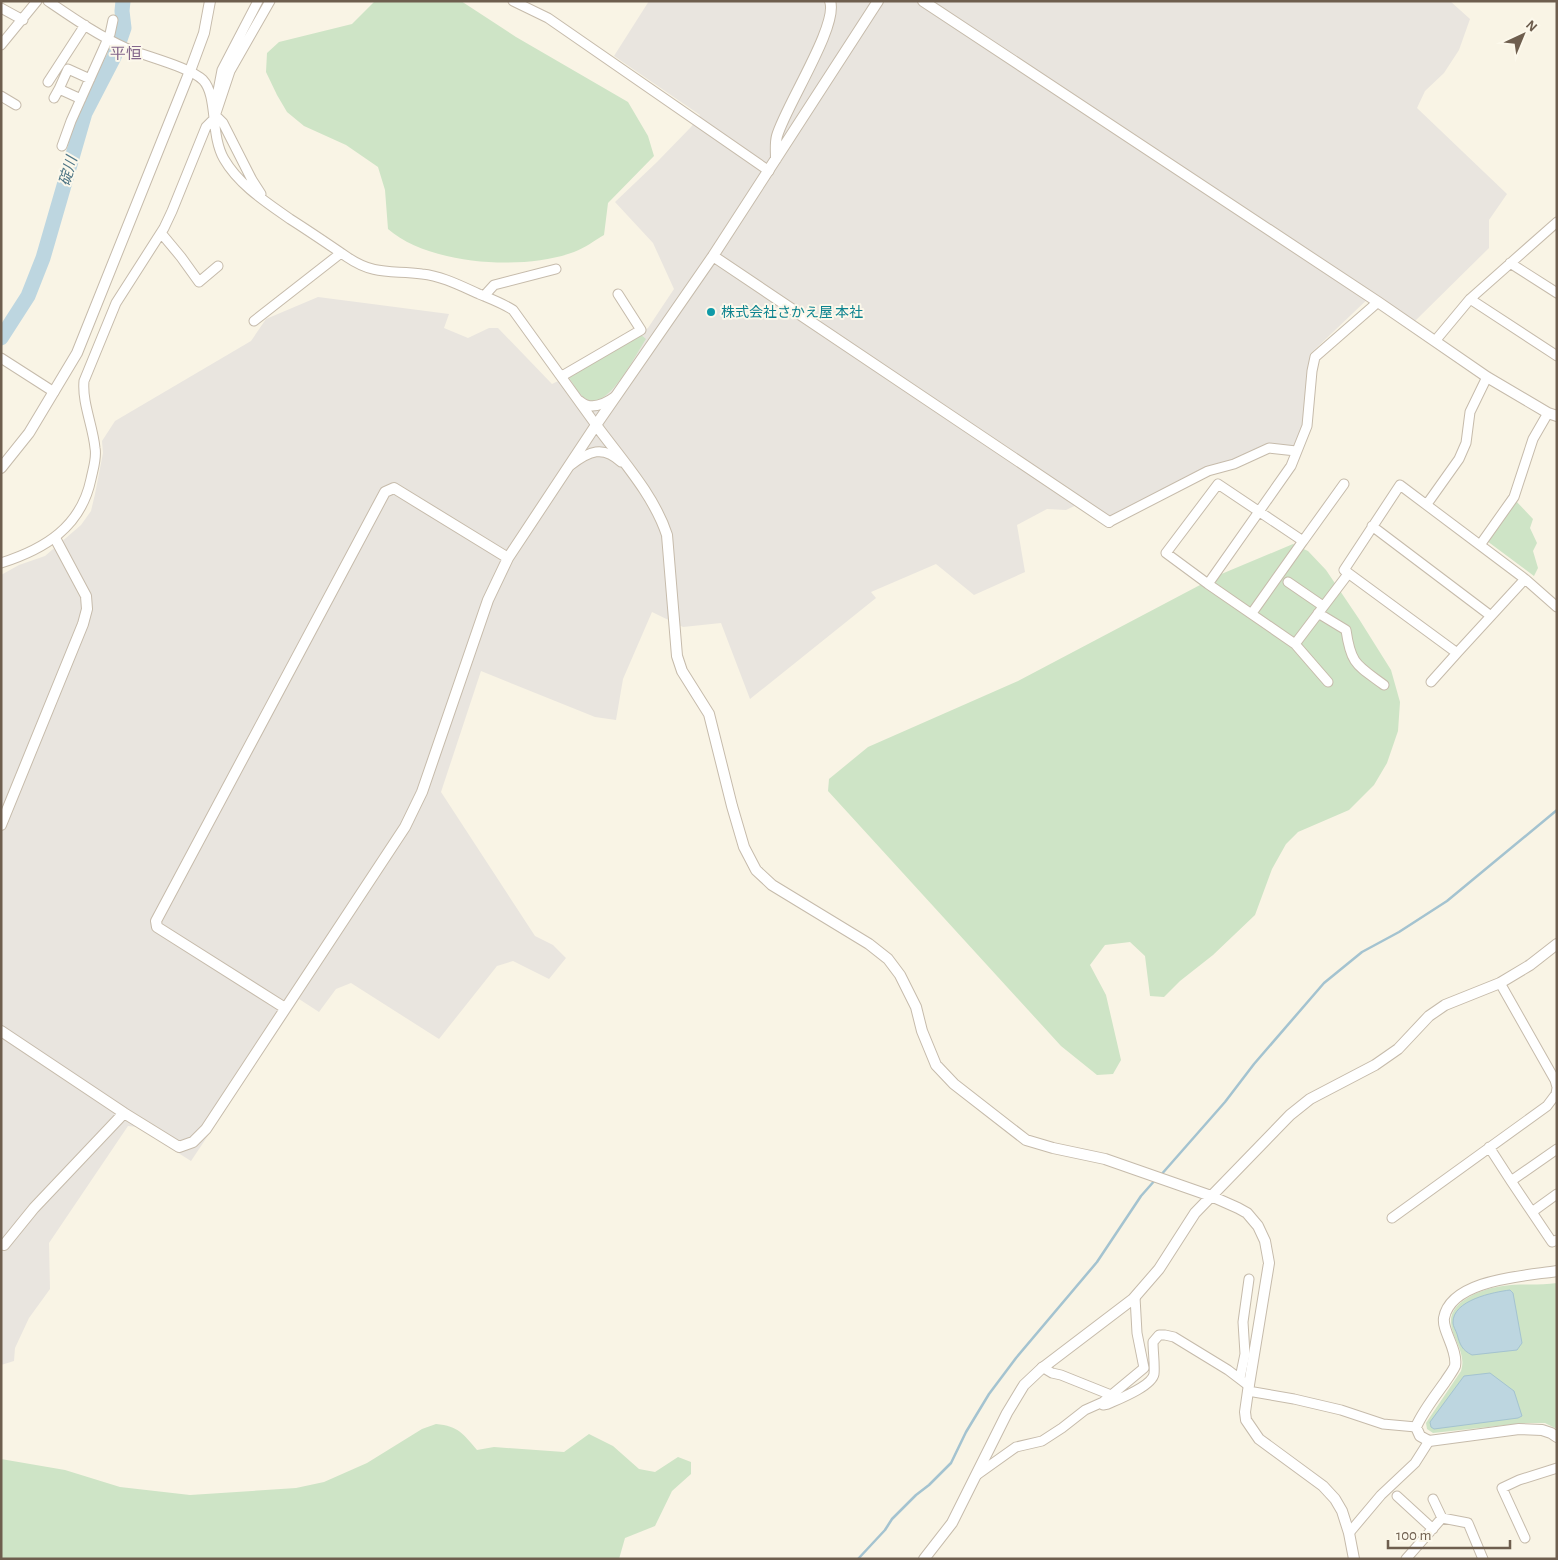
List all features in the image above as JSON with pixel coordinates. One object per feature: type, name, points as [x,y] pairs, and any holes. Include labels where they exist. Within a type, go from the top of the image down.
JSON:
[{"type":"street","points":[[1,46],[37,1]]},
{"type":"street","points":[[48,1],[126,48],[190,71],[201,78],[207,85],[210,94],[216,140],[223,158],[234,173],[266,202],[341,253],[369,269],[439,277],[502,303],[513,310],[655,506],[662,521],[667,535],[677,656],[682,670],[709,714],[744,847],[756,870],[772,885],[869,944],[888,959],[900,975],[916,1006],[922,1031],[936,1065],[954,1084],[1026,1140],[1104,1159],[1211,1196],[1247,1213],[1258,1226],[1268,1249],[1269,1264],[1248,1388],[1246,1420],[1252,1431],[1270,1448],[1323,1486],[1335,1499],[1342,1511],[1349,1533],[1354,1559]]},
{"type":"street","points":[[1,468],[28,433],[77,353],[190,71],[204,33],[210,1]]},
{"type":"street","points":[[214,119],[222,70],[258,1]]},
{"type":"street","points":[[1,563],[44,546],[56,538],[82,506],[88,491],[95,459],[94,442],[83,391],[84,380],[116,303],[161,233],[172,211],[206,127],[214,119],[230,71],[270,1]]},
{"type":"street","points":[[513,1],[548,18],[769,171]]},
{"type":"street","points":[[776,160],[777,135],[827,29],[832,5],[830,1]]},
{"type":"street","points":[[1,1031],[124,1113],[179,1146],[193,1142],[206,1129],[405,827],[422,792],[488,600],[508,558],[596,425],[713,256],[878,1]]},
{"type":"street","points":[[923,1],[1378,302],[1487,377],[1552,415],[1533,439],[1514,497],[1480,545]]},
{"type":"street","points":[[1,8],[23,20]]},
{"type":"street","points":[[62,146],[81,99],[110,39],[112,20]]},
{"type":"street","points":[[48,82],[85,25]]},
{"type":"street","points":[[54,98],[68,69],[90,79]]},
{"type":"street","points":[[58,89],[81,99]]},
{"type":"street","points":[[1,96],[16,105]]},
{"type":"street","points":[[214,119],[218,118],[223,123],[252,180],[266,202]]},
{"type":"street","points":[[1436,341],[1470,299],[1510,263],[1553,231],[1557,222]]},
{"type":"street","points":[[161,233],[199,282],[218,266]]},
{"type":"street","points":[[254,321],[341,253]]},
{"type":"street","points":[[713,256],[1109,522],[1208,471],[1234,464],[1269,448],[1296,451]]},
{"type":"street","points":[[1510,263],[1557,293]]},
{"type":"street","points":[[484,296],[494,286],[556,269]]},
{"type":"street","points":[[562,376],[640,330],[618,294]]},
{"type":"street","points":[[1470,299],[1557,356]]},
{"type":"street","points":[[1208,584],[1291,466],[1307,426],[1315,357],[1378,302]]},
{"type":"street","points":[[2,359],[54,392]]},
{"type":"street","points":[[1427,504],[1459,459],[1466,443],[1470,412],[1487,377]]},
{"type":"street","points":[[578,399],[584,404],[596,406],[604,404],[618,395]]},
{"type":"street","points":[[568,467],[584,456],[603,451],[614,456],[627,467]]},
{"type":"street","points":[[1303,541],[1218,484],[1166,553],[1295,644],[1328,682]]},
{"type":"street","points":[[1252,613],[1344,484]]},
{"type":"street","points":[[1457,653],[1344,570],[1400,485],[1553,598],[1557,608]]},
{"type":"street","points":[[285,1008],[157,927],[156,921],[385,492],[394,488],[508,558]]},
{"type":"street","points":[[1372,526],[1491,616]]},
{"type":"street","points":[[1,825],[83,624],[87,609],[86,596],[56,538]]},
{"type":"street","points":[[1295,644],[1348,574]]},
{"type":"street","points":[[1431,682],[1525,579]]},
{"type":"street","points":[[1288,582],[1346,630],[1349,652],[1357,666],[1384,686]]},
{"type":"street","points":[[924,1559],[952,1523],[1024,1385],[1042,1367],[1135,1297],[1159,1269],[1195,1213],[1290,1115],[1310,1099],[1375,1065],[1398,1049],[1429,1016],[1445,1005],[1500,983],[1530,965],[1557,944]]},
{"type":"street","points":[[1392,1218],[1546,1106],[1556,1091],[1555,1080],[1500,983]]},
{"type":"street","points":[[4,1246],[34,1208],[124,1113]]},
{"type":"street","points":[[1489,1147],[1552,1242],[1557,1240]]},
{"type":"street","points":[[1511,1182],[1557,1149]]},
{"type":"street","points":[[1532,1212],[1557,1194]]},
{"type":"street","points":[[1557,1270],[1484,1283],[1458,1295],[1447,1308],[1443,1320],[1453,1349],[1455,1367],[1420,1417],[1416,1427],[1420,1436],[1429,1441],[1519,1429],[1542,1430],[1557,1437]]},
{"type":"street","points":[[1240,1378],[1245,1354],[1243,1322],[1249,1280]]},
{"type":"street","points":[[978,1474],[1016,1447],[1042,1441],[1085,1410],[1103,1402],[1144,1368],[1137,1333],[1135,1297]]},
{"type":"street","points":[[1093,1407],[1108,1404],[1151,1380],[1154,1374],[1153,1342],[1159,1336],[1165,1335],[1174,1337],[1228,1370],[1240,1378],[1248,1388],[1341,1410],[1383,1424],[1416,1427]]},
{"type":"street","points":[[1042,1367],[1052,1373],[1062,1375],[1112,1395]]},
{"type":"street","points":[[1349,1533],[1381,1495],[1415,1463],[1429,1441]]},
{"type":"street","points":[[1525,1538],[1502,1488],[1519,1480],[1557,1468]]},
{"type":"street","points":[[1398,1496],[1433,1529]]},
{"type":"street","points":[[1433,1499],[1442,1518]]},
{"type":"street","points":[[1406,1559],[1442,1518]]},
{"type":"street","points":[[1442,1518],[1468,1523],[1483,1559]]},
{"type":"shaded area","points":[[649,1],[1450,1],[1470,19],[1459,50],[1444,73],[1425,91],[1417,108],[1507,194],[1489,220],[1489,248],[1415,321],[1374,293],[1310,354],[1303,425],[1293,447],[1273,444],[1111,518],[1085,501],[1066,510],[1047,509],[1017,525],[1025,572],[974,595],[936,564],[871,592],[876,598],[750,699],[721,623],[683,627],[652,612],[623,679],[616,720],[595,717],[481,671],[441,792],[535,936],[553,945],[566,958],[549,979],[513,961],[497,966],[439,1039],[351,983],[336,989],[319,1012],[299,999],[191,1161],[137,1127],[128,1126],[49,1243],[50,1289],[29,1318],[15,1348],[14,1361],[1,1365],[1,575],[19,565],[45,556],[81,525],[91,511],[103,453],[102,441],[115,421],[251,341],[266,319],[318,297],[449,314],[444,328],[468,338],[489,328],[498,328],[552,384],[648,328],[674,289],[653,243],[615,202],[657,162],[700,115],[614,56]]},
{"type":"green space","points":[[375,1],[461,1],[516,37],[628,102],[648,136],[654,156],[608,203],[604,235],[574,252],[553,258],[504,263],[452,257],[427,250],[406,241],[388,229],[385,190],[378,167],[346,145],[304,126],[287,112],[266,72],[267,53],[279,42],[352,24]]},
{"type":"green space","points":[[640,334],[646,339],[613,389],[596,401],[588,400],[582,396],[568,376]]},
{"type":"green space","points":[[1516,501],[1533,519],[1530,528],[1537,543],[1533,551],[1538,568],[1534,576],[1487,541]]},
{"type":"green space","points":[[1293,544],[1308,551],[1326,570],[1391,670],[1400,702],[1398,731],[1387,763],[1374,785],[1349,810],[1298,832],[1286,844],[1272,869],[1255,915],[1213,955],[1180,981],[1164,997],[1150,996],[1145,956],[1130,942],[1105,945],[1090,965],[1106,995],[1121,1060],[1113,1074],[1097,1075],[1061,1046],[828,791],[829,779],[868,747],[1018,681],[1219,575]]},
{"type":"green space","points":[[1557,1283],[1557,1429],[1545,1423],[1525,1423],[1433,1433],[1427,1429],[1426,1423],[1461,1371],[1461,1352],[1451,1323],[1452,1315],[1456,1308],[1470,1297],[1487,1289],[1510,1285]]},
{"type":"green space","points":[[436,1424],[450,1427],[460,1432],[477,1450],[494,1447],[564,1452],[589,1434],[613,1446],[639,1469],[655,1472],[678,1457],[691,1462],[691,1474],[672,1491],[655,1526],[625,1538],[619,1559],[1,1559],[1,1459],[65,1470],[120,1487],[190,1495],[296,1488],[324,1482],[367,1463],[422,1429]]},
{"type":"water","points":[[1510,1290],[1513,1293],[1522,1343],[1517,1350],[1472,1355],[1462,1347],[1453,1324],[1459,1308],[1485,1295]]},
{"type":"water","points":[[1490,1373],[1514,1391],[1522,1416],[1434,1429],[1431,1427],[1430,1422],[1464,1376]]},
{"type":"waterway","name":"碇川","points":[[1,338],[28,296],[43,258],[85,113],[114,57],[124,28],[123,1]]},
{"type":"waterway","points":[[1160,1176],[1225,1102],[1254,1064],[1324,983],[1362,952],[1399,932],[1447,901],[1557,810]]},
{"type":"waterway","points":[[858,1559],[885,1530],[892,1519],[951,1463],[966,1432],[989,1394],[1016,1358],[1097,1262],[1141,1196],[1156,1179]]},
{"type":"place","name":"株式会社さかえ屋 本社","points":[[711,312]]},
{"type":"district","name":"平恒","points":[[126,53]]}]
